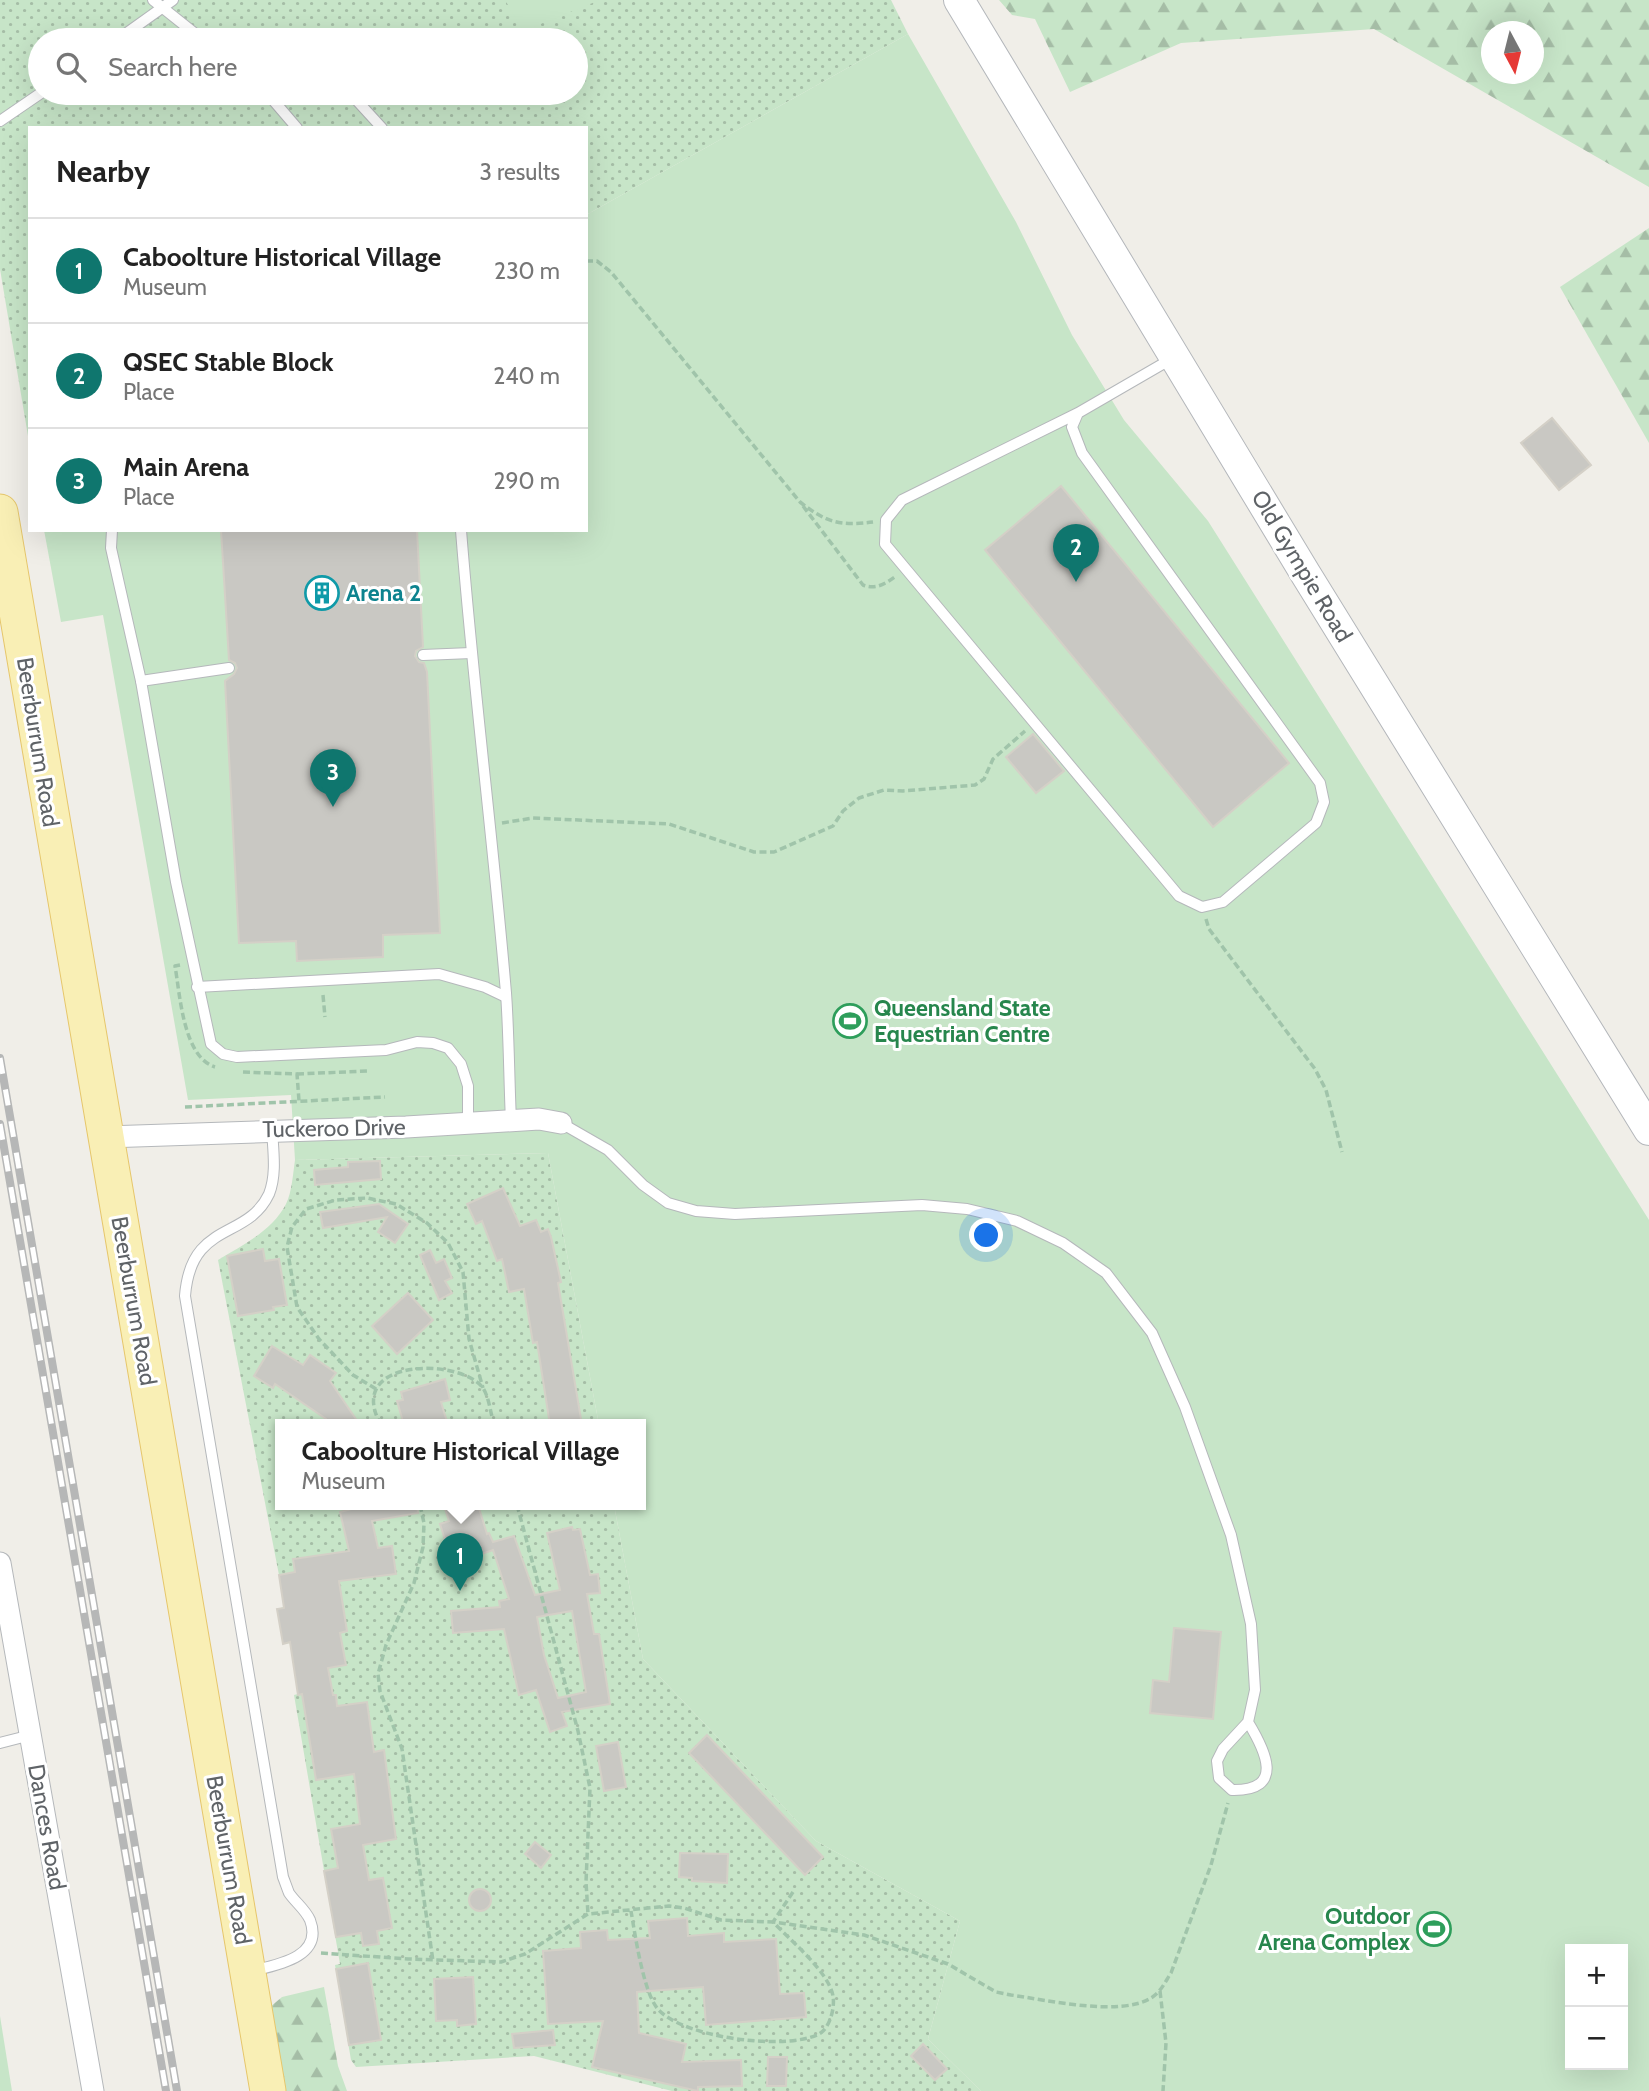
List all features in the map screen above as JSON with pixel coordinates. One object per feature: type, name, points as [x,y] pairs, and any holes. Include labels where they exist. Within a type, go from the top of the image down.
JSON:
[{"type":"main road","name":"Old Gympie Road","points":[[958,0],[1312,585],[1649,1130]]},
{"type":"main road","name":"Beerburrum Road","points":[[0,512],[268,2091]]},
{"type":"street","name":"Tuckeroo Drive","points":[[106,1136],[540,1119],[561,1123]]},
{"type":"street","name":"Dances Road","points":[[0,1563],[93,2091]]},
{"type":"lane","points":[[153,0],[188,28]]},
{"type":"lane","points":[[134,28],[173,0]]},
{"type":"lane","points":[[0,121],[28,102]]},
{"type":"lane","points":[[277,105],[295,126]]},
{"type":"lane","points":[[361,105],[380,126]]},
{"type":"lane","points":[[1078,413],[1072,427],[1082,453],[1320,783],[1324,802],[1316,823],[1223,902],[1202,907],[1179,896],[885,544],[886,520],[902,500],[1078,413],[1175,357]]},
{"type":"lane","points":[[112,532],[111,548],[141,681],[176,882],[211,1044],[223,1054],[237,1057],[386,1050],[417,1042],[433,1043],[448,1048],[461,1064],[468,1086],[468,1123]]},
{"type":"lane","points":[[461,532],[506,997],[511,1121]]},
{"type":"lane","points":[[423,655],[471,653]]},
{"type":"lane","points":[[141,681],[229,668]]},
{"type":"lane","points":[[197,987],[439,974],[485,987],[506,997]]},
{"type":"lane","points":[[561,1123],[608,1150],[643,1185],[668,1202],[696,1212],[735,1214],[922,1205],[967,1209],[1017,1221],[1063,1242],[1106,1273],[1152,1333],[1185,1406],[1231,1535],[1251,1623],[1255,1689],[1248,1722],[1223,1749],[1217,1761],[1219,1778],[1232,1790],[1248,1790],[1259,1784],[1266,1775],[1268,1760],[1248,1722]]},
{"type":"lane","points":[[248,1972],[294,1959],[305,1951],[312,1931],[309,1919],[289,1893],[283,1877],[184,1296],[192,1263],[201,1249],[221,1232],[255,1213],[268,1194],[274,1163],[272,1129]]},
{"type":"lane","points":[[0,1743],[32,1735]]},
{"type":"path","points":[[588,261],[597,261],[611,271],[800,502],[863,585],[871,588],[883,585],[906,569]]},
{"type":"path","points":[[800,502],[820,518],[836,524],[853,525],[886,520]]},
{"type":"path","points":[[491,824],[533,818],[669,824],[754,852],[774,852],[833,826],[843,811],[859,798],[884,790],[975,785],[984,779],[993,759],[1034,722]]},
{"type":"path","points":[[1202,907],[1209,929],[1315,1069],[1326,1090],[1342,1152]]},
{"type":"path","points":[[297,1074],[368,1071]]},
{"type":"path","points":[[185,1107],[385,1097]]},
{"type":"path","points":[[376,1389],[353,1376],[319,1339],[297,1307],[287,1248],[292,1227],[306,1209],[336,1200],[367,1198],[396,1204],[427,1223],[448,1243],[463,1272],[470,1339],[492,1419]]},
{"type":"path","points":[[378,1419],[372,1401],[376,1389],[389,1375],[411,1368],[438,1369],[465,1376],[483,1388]]},
{"type":"path","points":[[421,1510],[424,1523],[423,1547],[414,1583],[386,1645],[377,1674],[380,1691],[402,1749],[433,1961]]},
{"type":"path","points":[[518,1510],[578,1731],[590,1788],[586,1882],[588,1914]]},
{"type":"path","points":[[305,1951],[433,1961],[501,1962],[525,1954],[588,1914],[669,1906],[721,1920],[773,1923],[864,1935],[948,1964],[996,1992],[1111,2008],[1133,2006],[1152,1998],[1160,1991],[1171,1973],[1211,1865],[1232,1790]]},
{"type":"path","points":[[773,1923],[793,1892]]},
{"type":"path","points":[[631,1911],[650,1993],[658,2009],[671,2018],[704,2034],[760,2041],[801,2040],[822,2033],[832,2015],[833,1996],[825,1977],[773,1923]]},
{"type":"path","points":[[1160,1991],[1166,2043],[1163,2091]]},
{"type":"green space","points":[[0,0],[891,0],[908,34],[588,214],[588,126],[28,126],[28,436],[0,269]]},
{"type":"green space","points":[[505,0],[600,0],[530,28],[521,28]]},
{"type":"green space","points":[[999,0],[1649,0],[1649,187],[1374,29],[1181,43],[1070,92],[1035,19],[1012,15]]},
{"type":"green space","name":"Queensland State Equestrian Centre","points":[[908,34],[1016,222],[1072,335],[1124,420],[1208,521],[1649,1220],[1649,2091],[981,2091],[928,2039],[960,1921],[816,1841],[643,1659],[615,1510],[646,1510],[646,1419],[598,1419],[548,1153],[295,1160],[291,1095],[188,1100],[103,615],[61,622],[44,532],[588,532],[588,214]]},
{"type":"green space","points":[[1649,228],[1649,443],[1560,287]]},
{"type":"green space","points":[[548,1153],[598,1419],[275,1419],[275,1510],[615,1510],[643,1659],[816,1841],[960,1921],[928,2039],[981,2091],[672,2091],[534,2056],[356,2067],[351,2060],[335,1965],[340,1964],[294,1695],[298,1694],[290,1643],[283,1644],[277,1609],[284,1607],[279,1575],[218,1260],[256,1236],[280,1214],[290,1194],[295,1160]]},
{"type":"green space","points":[[324,1987],[338,2066],[347,2091],[286,2091],[270,2007],[282,1997]]},
{"type":"green space","points":[[0,2016],[12,2091],[0,2091]]},
{"type":"building","points":[[1552,418],[1591,465],[1559,490],[1521,443]]},
{"type":"building","points":[[1061,486],[1289,763],[1213,827],[985,550]]},
{"type":"building","points":[[221,532],[417,532],[423,647],[416,651],[415,656],[419,662],[424,663],[427,672],[440,933],[383,935],[383,957],[297,961],[296,941],[239,943],[225,681],[237,668],[235,663],[229,660]]},
{"type":"building","points":[[1033,734],[1064,771],[1036,793],[1006,757]]},
{"type":"building","points":[[380,1161],[381,1179],[315,1185],[314,1170],[348,1167],[348,1162]]},
{"type":"building","points":[[503,1188],[520,1226],[536,1220],[541,1232],[548,1229],[561,1282],[558,1283],[581,1419],[549,1419],[537,1342],[533,1343],[524,1289],[509,1292],[502,1259],[497,1261],[482,1221],[476,1224],[467,1204]]},
{"type":"building","points":[[379,1204],[408,1224],[395,1243],[378,1232],[387,1217],[323,1228],[320,1212]]},
{"type":"building","points":[[263,1249],[265,1261],[279,1259],[287,1305],[238,1316],[227,1256]]},
{"type":"building","points":[[430,1250],[436,1263],[444,1259],[452,1278],[445,1281],[452,1293],[439,1300],[420,1255]]},
{"type":"building","points":[[408,1293],[433,1320],[397,1354],[372,1326]]},
{"type":"building","points":[[272,1346],[303,1365],[310,1355],[336,1373],[330,1381],[356,1419],[326,1419],[275,1384],[273,1388],[254,1376]]},
{"type":"building","points":[[445,1379],[450,1400],[441,1402],[446,1419],[402,1419],[397,1401],[403,1400],[401,1392]]},
{"type":"building","points":[[418,1510],[418,1513],[372,1521],[378,1548],[392,1546],[396,1574],[339,1581],[347,1631],[340,1633],[346,1665],[328,1668],[333,1695],[336,1695],[337,1706],[367,1702],[374,1752],[384,1750],[396,1839],[363,1845],[369,1880],[383,1878],[392,1928],[377,1931],[379,1944],[363,1946],[361,1933],[336,1937],[324,1871],[338,1868],[331,1829],[360,1824],[354,1774],[316,1780],[302,1694],[298,1695],[290,1642],[283,1644],[277,1609],[284,1608],[279,1575],[295,1572],[293,1559],[349,1551],[340,1512]]},
{"type":"building","points":[[445,1510],[480,1510],[487,1534],[489,1533],[493,1542],[514,1536],[535,1595],[560,1590],[547,1533],[572,1527],[573,1530],[580,1529],[590,1575],[598,1574],[600,1593],[587,1594],[594,1634],[599,1634],[610,1704],[562,1712],[567,1726],[550,1732],[536,1690],[519,1695],[504,1629],[453,1633],[451,1611],[500,1607],[499,1601],[509,1599],[493,1550],[461,1561],[453,1537],[445,1540],[440,1524],[449,1521]],"holes":[[[572,1611],[586,1692],[558,1698],[544,1655],[537,1617]]]},
{"type":"building","points":[[1174,1628],[1221,1632],[1213,1719],[1150,1713],[1153,1680],[1169,1682]]},
{"type":"building","points":[[707,1735],[823,1857],[805,1875],[689,1753]]},
{"type":"building","points":[[618,1742],[626,1787],[604,1791],[596,1746]]},
{"type":"building","points":[[535,1842],[551,1855],[541,1868],[525,1854]]},
{"type":"building","points":[[680,1853],[728,1854],[727,1883],[692,1881],[692,1878],[679,1877]]},
{"type":"building","points":[[480,1889],[488,1892],[491,1900],[488,1908],[480,1911],[472,1908],[469,1900],[472,1892]]},
{"type":"building","points":[[687,1918],[688,1936],[724,1933],[724,1942],[776,1939],[780,1994],[804,1993],[806,2017],[706,2025],[703,1987],[637,1992],[639,2033],[686,2044],[682,2062],[741,2060],[742,2086],[698,2087],[698,2091],[592,2067],[603,2021],[548,2024],[543,1951],[581,1948],[580,1932],[607,1930],[608,1940],[650,1938],[648,1921]]},
{"type":"building","points":[[368,1963],[381,2040],[349,2045],[336,1969]]},
{"type":"building","points":[[473,1977],[476,2024],[457,2026],[457,2020],[436,2021],[434,1979]]},
{"type":"building","points":[[553,2030],[555,2045],[514,2048],[512,2034]]},
{"type":"building","points":[[923,2044],[947,2069],[935,2080],[911,2056]]},
{"type":"building","points":[[768,2057],[787,2057],[786,2086],[767,2086]]},
{"type":"railway","points":[[0,1058],[177,2091]]},
{"type":"railway","points":[[0,1124],[166,2091]]},
{"type":"place","name":"QSEC Stable Block","points":[[1076,582]]},
{"type":"place","name":"Arena 2","points":[[322,593]]},
{"type":"place","name":"Main Arena","points":[[333,807]]},
{"type":"place","name":"Queensland State Equestrian Centre","points":[[850,1021]]},
{"type":"place","name":"Caboolture Historical Village","points":[[460,1591]]},
{"type":"place","name":"Outdoor Arena Complex","points":[[1434,1929]]}]
